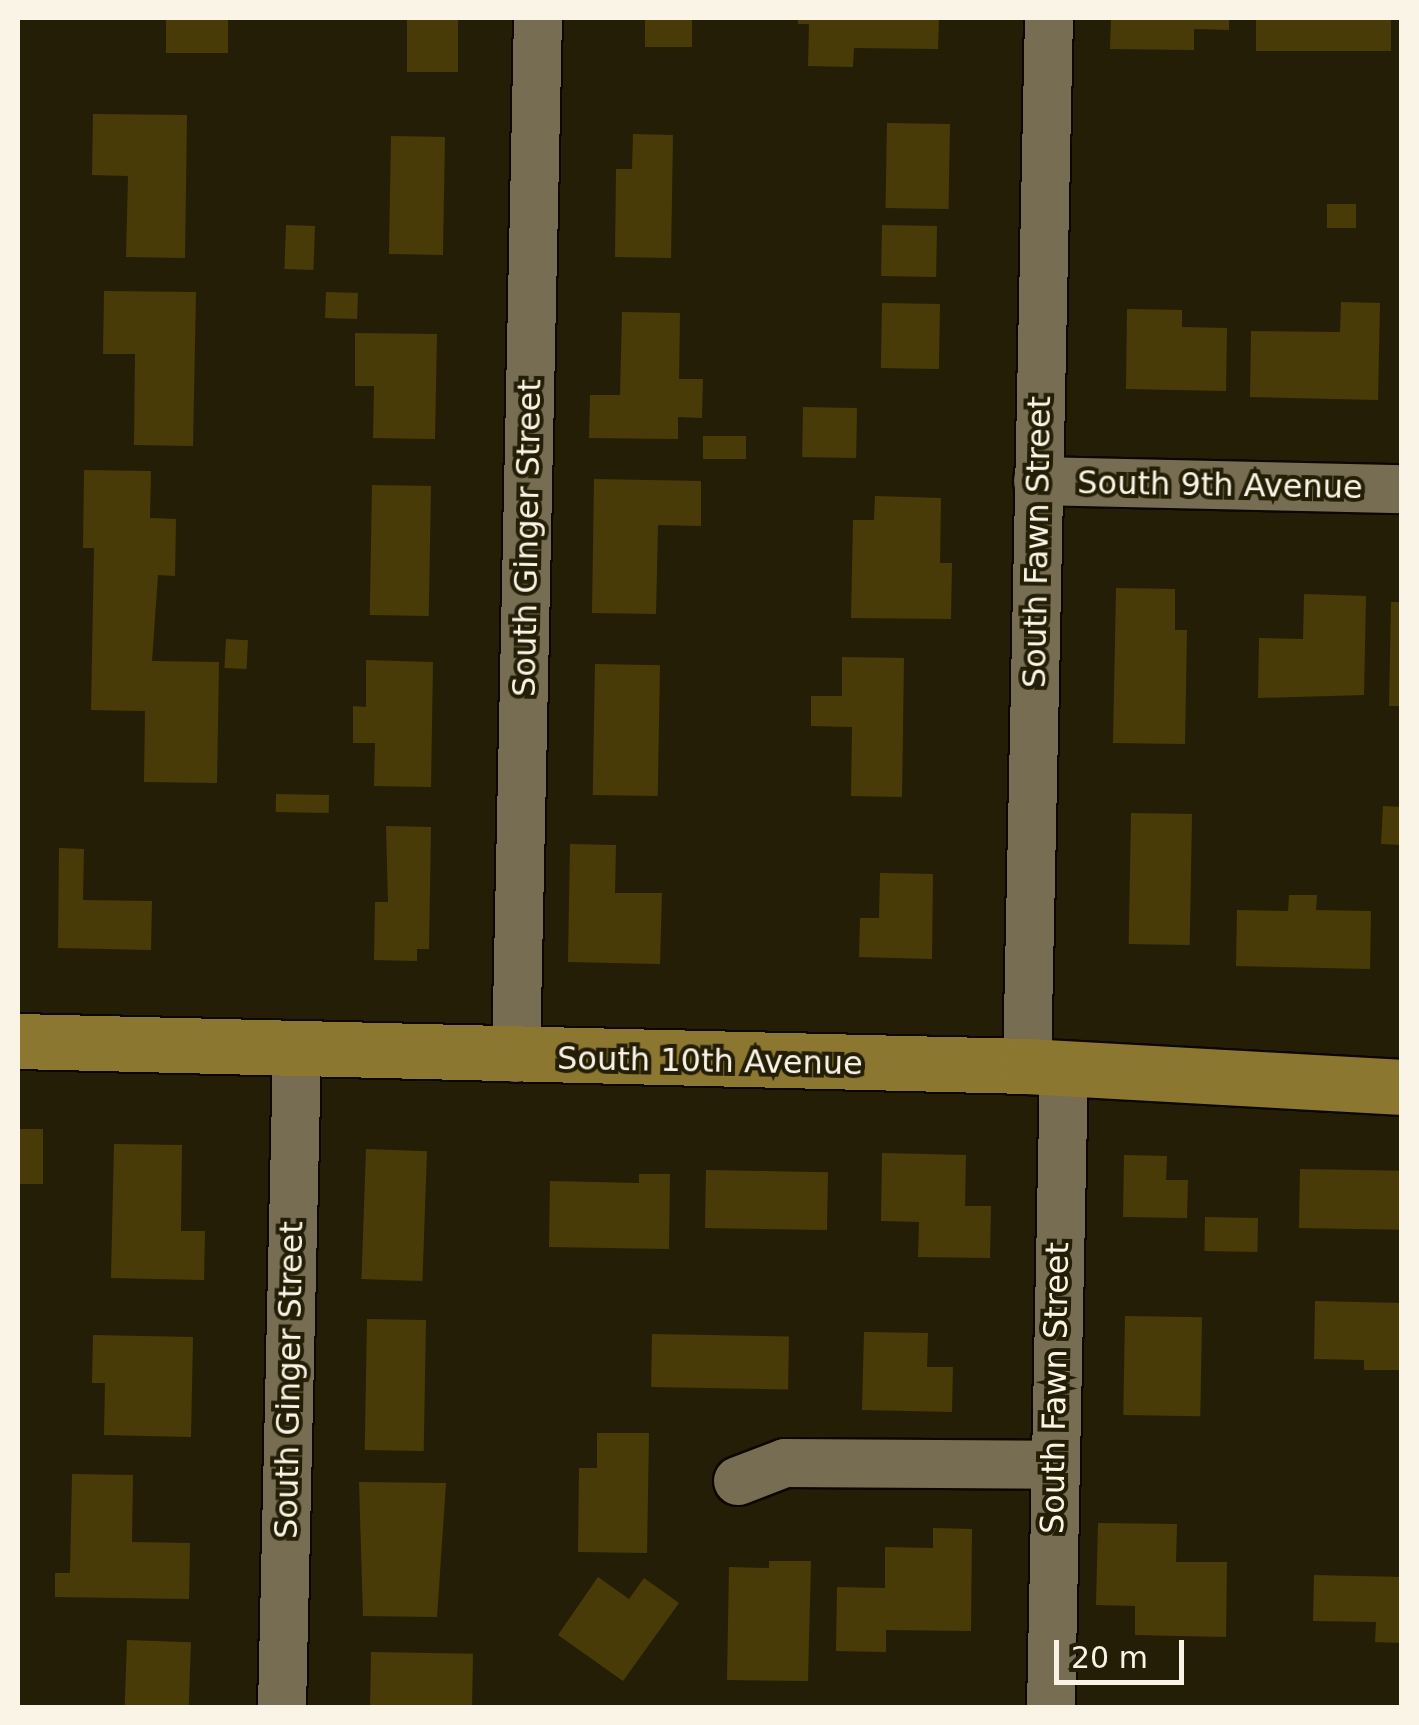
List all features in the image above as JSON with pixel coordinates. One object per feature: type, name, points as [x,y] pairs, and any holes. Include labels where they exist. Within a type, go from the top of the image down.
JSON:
[{"type":"main road","name":"South 10th Avenue","points":[[18,1042],[516,1058],[1046,1067],[1402,1088]]},
{"type":"street","name":"South Ginger Street","points":[[516,1058],[538,18]]},
{"type":"street","name":"South Fawn Street","points":[[1049,18],[1038,481],[1052,1466],[1050,1708]]},
{"type":"street","name":"South 9th Avenue","points":[[1038,481],[1402,489]]},
{"type":"street","name":"South Ginger Street","points":[[282,1708],[297,1052]]},
{"type":"street","points":[[738,1481],[786,1463],[1052,1466]]},
{"type":"building","points":[[166,18],[228,18],[228,53],[166,53]]},
{"type":"building","points":[[407,18],[458,18],[458,72],[407,72]]},
{"type":"building","points":[[645,18],[692,18],[692,47],[645,47]]},
{"type":"building","points":[[798,18],[939,18],[938,49],[854,48],[853,67],[808,66],[809,24],[798,24]]},
{"type":"building","points":[[1111,18],[1229,18],[1229,30],[1194,29],[1194,50],[1110,49]]},
{"type":"building","points":[[1256,18],[1391,18],[1391,51],[1256,51]]},
{"type":"building","points":[[93,114],[187,115],[185,258],[126,257],[128,176],[92,175]]},
{"type":"building","points":[[887,123],[950,124],[949,209],[886,208]]},
{"type":"building","points":[[633,134],[673,135],[671,258],[615,257],[616,169],[632,169]]},
{"type":"building","points":[[391,136],[445,137],[443,255],[389,254]]},
{"type":"building","points":[[1327,204],[1356,204],[1356,228],[1327,228]]},
{"type":"building","points":[[286,225],[315,226],[313,270],[284,269]]},
{"type":"building","points":[[882,225],[937,226],[936,277],[881,276]]},
{"type":"building","points":[[104,291],[196,292],[193,446],[134,445],[135,354],[103,354]]},
{"type":"building","points":[[326,292],[358,293],[357,319],[325,318]]},
{"type":"building","points":[[1341,302],[1380,303],[1378,400],[1250,397],[1251,331],[1340,332]]},
{"type":"building","points":[[882,303],[940,304],[939,369],[881,368]]},
{"type":"building","points":[[1127,309],[1182,310],[1182,327],[1227,328],[1226,391],[1126,389]]},
{"type":"building","points":[[622,312],[680,313],[679,379],[703,379],[702,418],[678,417],[678,439],[589,438],[590,395],[620,395]]},
{"type":"building","points":[[355,333],[437,334],[435,439],[373,438],[374,386],[355,386]]},
{"type":"building","points":[[803,407],[857,408],[856,458],[802,457]]},
{"type":"building","points":[[703,436],[746,436],[746,459],[703,459]]},
{"type":"building","points":[[84,470],[151,471],[150,518],[176,519],[175,576],[158,575],[152,661],[219,662],[217,783],[144,782],[145,711],[91,710],[94,548],[83,548]]},
{"type":"building","points":[[594,479],[701,481],[701,526],[658,525],[656,614],[592,613]]},
{"type":"building","points":[[372,485],[431,486],[429,616],[370,615]]},
{"type":"building","points":[[875,496],[941,498],[940,563],[952,563],[951,619],[851,618],[853,520],[874,520]]},
{"type":"building","points":[[1116,588],[1175,589],[1175,630],[1187,630],[1185,744],[1113,743]]},
{"type":"building","points":[[1304,594],[1366,596],[1364,695],[1258,698],[1259,638],[1303,639]]},
{"type":"building","points":[[1391,602],[1402,602],[1402,706],[1389,706]]},
{"type":"building","points":[[226,639],[248,640],[246,669],[224,668]]},
{"type":"building","points":[[842,657],[904,658],[902,797],[851,796],[852,727],[811,726],[811,696],[842,696]]},
{"type":"building","points":[[366,660],[433,662],[431,787],[374,786],[375,743],[353,743],[353,706],[366,707]]},
{"type":"building","points":[[595,664],[660,665],[658,796],[593,795]]},
{"type":"building","points":[[276,794],[329,795],[329,813],[276,812]]},
{"type":"building","points":[[1383,806],[1402,807],[1400,845],[1381,844]]},
{"type":"building","points":[[1131,813],[1192,814],[1190,945],[1129,944]]},
{"type":"building","points":[[386,826],[431,827],[429,949],[417,949],[417,961],[374,960],[375,902],[388,902]]},
{"type":"building","points":[[570,844],[616,845],[615,893],[662,893],[660,964],[568,962]]},
{"type":"building","points":[[59,848],[84,849],[83,900],[152,901],[151,950],[58,948]]},
{"type":"building","points":[[880,873],[933,874],[932,959],[859,957],[860,918],[879,918]]},
{"type":"building","points":[[1289,895],[1317,895],[1316,910],[1371,911],[1370,969],[1236,966],[1237,910],[1288,911]]},
{"type":"building","points":[[18,1129],[43,1129],[43,1184],[18,1184]]},
{"type":"building","points":[[114,1144],[182,1145],[181,1231],[205,1231],[204,1280],[111,1278]]},
{"type":"building","points":[[366,1149],[427,1151],[422,1281],[361,1279]]},
{"type":"building","points":[[882,1153],[966,1155],[965,1206],[991,1206],[990,1258],[918,1257],[919,1222],[881,1221]]},
{"type":"building","points":[[1124,1155],[1167,1156],[1166,1180],[1188,1180],[1187,1218],[1123,1217]]},
{"type":"building","points":[[1300,1169],[1402,1171],[1401,1230],[1299,1228]]},
{"type":"building","points":[[706,1170],[828,1172],[827,1230],[705,1228]]},
{"type":"building","points":[[639,1174],[670,1174],[669,1249],[549,1247],[550,1181],[639,1183]]},
{"type":"building","points":[[1205,1217],[1258,1218],[1257,1252],[1204,1251]]},
{"type":"building","points":[[1315,1301],[1402,1303],[1402,1370],[1364,1370],[1364,1360],[1314,1359]]},
{"type":"building","points":[[1125,1316],[1202,1317],[1200,1416],[1123,1415]]},
{"type":"building","points":[[367,1319],[426,1320],[424,1451],[365,1450]]},
{"type":"building","points":[[864,1332],[928,1333],[927,1367],[953,1367],[952,1412],[862,1410]]},
{"type":"building","points":[[652,1334],[789,1336],[788,1389],[651,1387]]},
{"type":"building","points":[[93,1335],[193,1337],[191,1437],[104,1435],[105,1383],[92,1383]]},
{"type":"building","points":[[597,1433],[649,1433],[647,1553],[578,1552],[579,1468],[597,1468]]},
{"type":"building","points":[[72,1474],[133,1475],[132,1542],[190,1543],[189,1599],[55,1597],[55,1573],[70,1573]]},
{"type":"building","points":[[359,1482],[446,1483],[437,1617],[363,1616]]},
{"type":"building","points":[[1098,1523],[1177,1524],[1176,1562],[1227,1562],[1226,1637],[1135,1635],[1135,1606],[1096,1605]]},
{"type":"building","points":[[933,1528],[972,1529],[971,1631],[886,1630],[886,1652],[836,1651],[837,1587],[885,1588],[885,1547],[933,1548]]},
{"type":"building","points":[[769,1561],[811,1561],[808,1681],[727,1680],[729,1567],[769,1568]]},
{"type":"building","points":[[1314,1575],[1402,1577],[1402,1643],[1375,1642],[1376,1622],[1313,1621]]},
{"type":"building","points":[[598,1577],[629,1599],[644,1578],[679,1603],[623,1681],[558,1635]]},
{"type":"building","points":[[127,1640],[191,1642],[189,1708],[125,1708]]},
{"type":"building","points":[[371,1652],[473,1654],[472,1708],[370,1708]]}]
